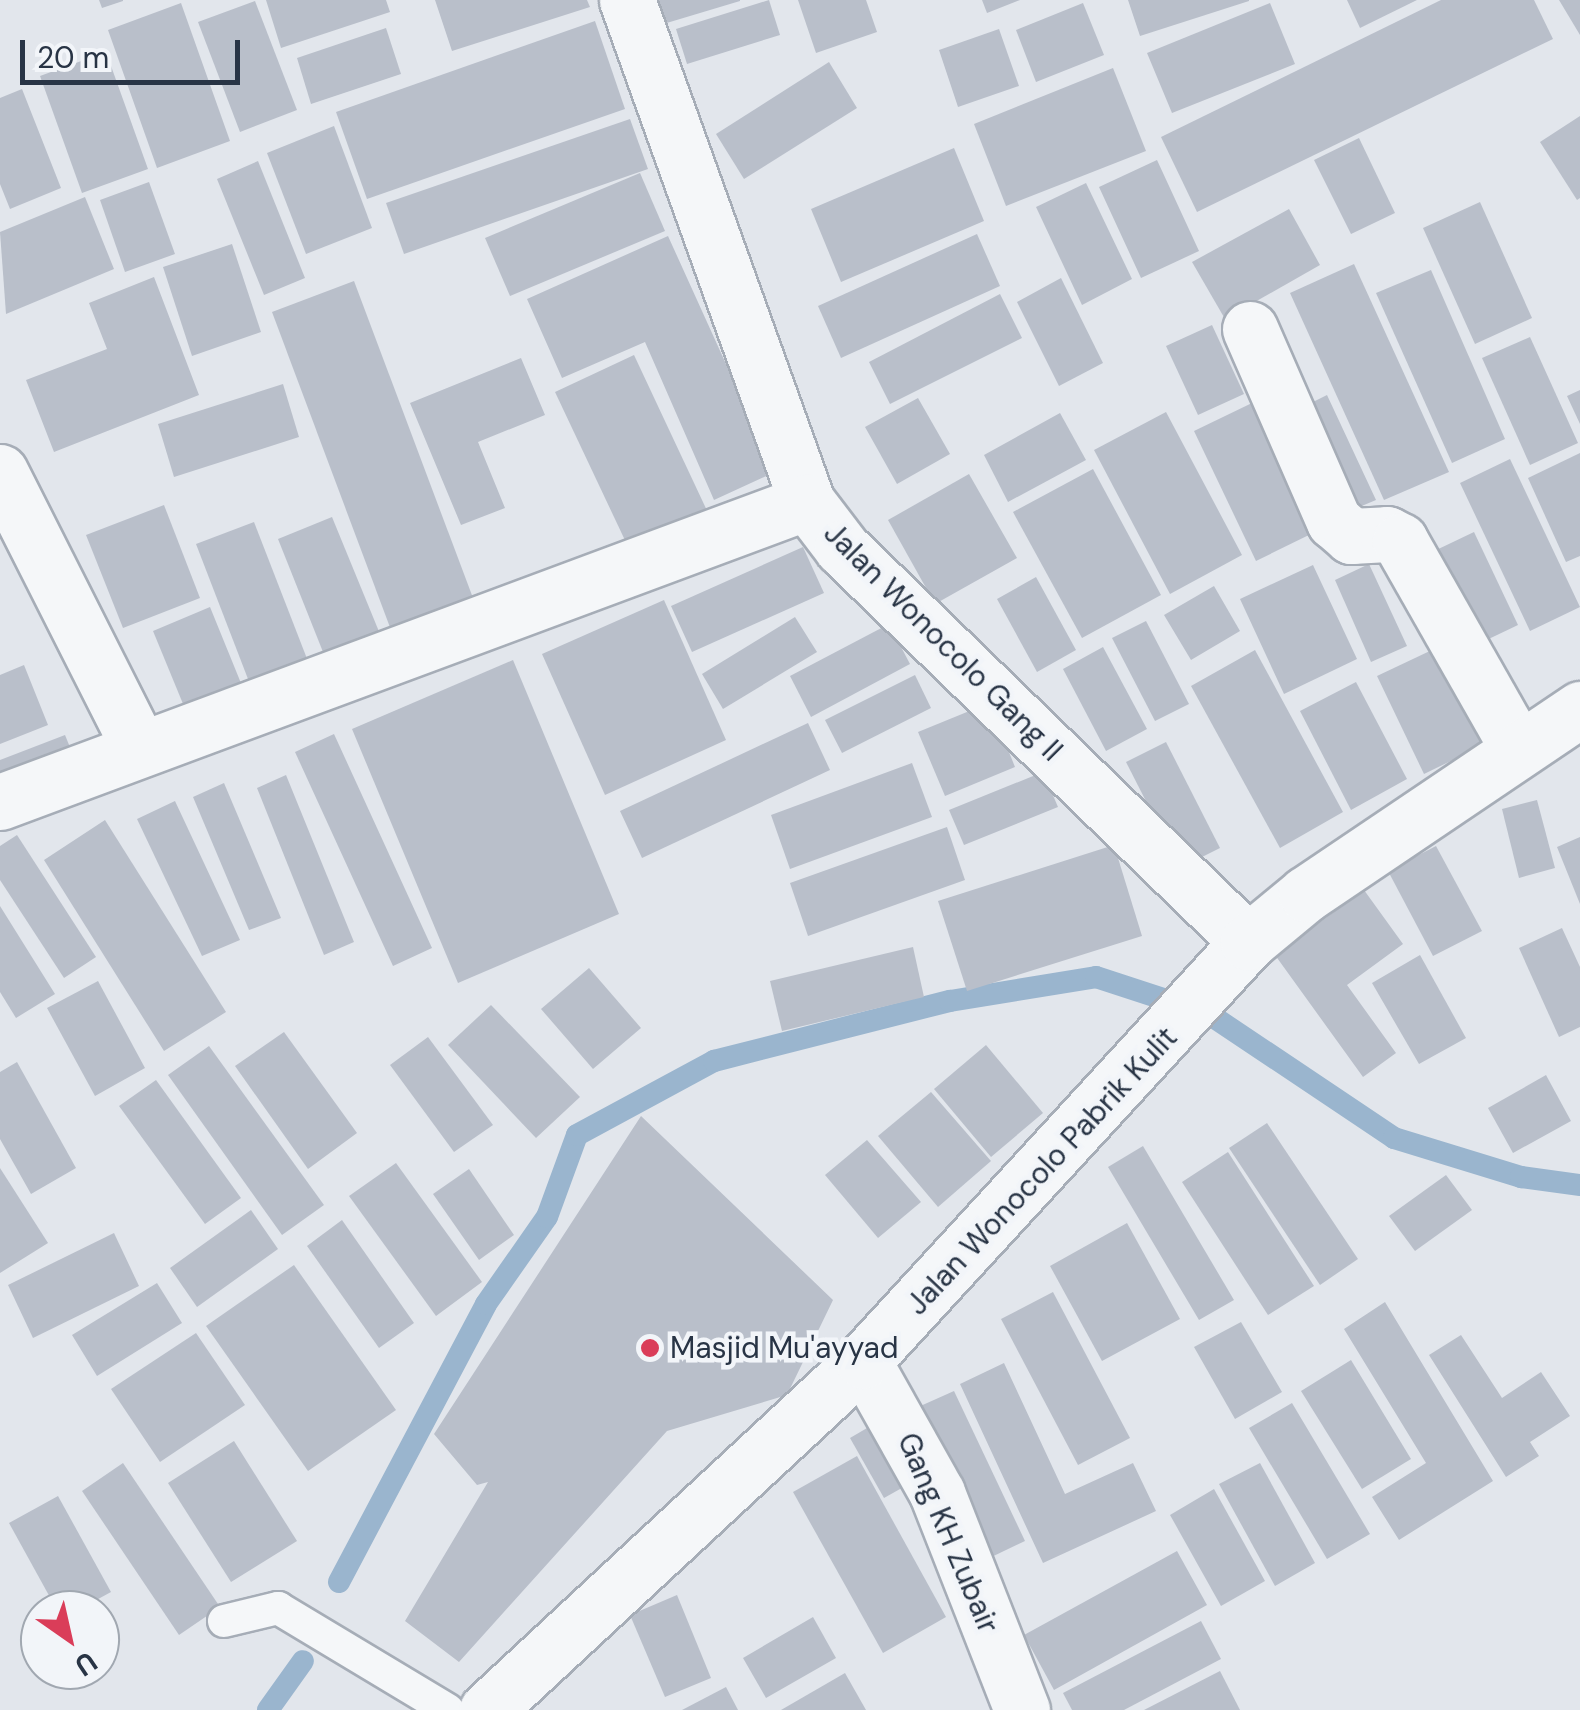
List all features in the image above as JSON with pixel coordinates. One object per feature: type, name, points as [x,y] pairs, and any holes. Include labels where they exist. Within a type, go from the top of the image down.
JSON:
[{"type":"street","name":"Jalan Wonocolo Gang II","points":[[627,0],[806,502],[853,559],[1243,948]]},
{"type":"street","points":[[1250,329],[1334,521],[1351,536],[1387,534],[1400,541],[1518,747]]},
{"type":"street","points":[[0,472],[139,747]]},
{"type":"street","points":[[0,802],[139,747],[806,502]]},
{"type":"street","name":"Jalan Wonocolo Pabrik Kulit","points":[[487,1710],[863,1362],[1186,1016],[1243,948],[1518,747],[1580,708]]},
{"type":"street","name":"Gang KH Zubair","points":[[863,1362],[937,1493],[1022,1710]]},
{"type":"lane","points":[[224,1621],[278,1608],[448,1710]]},
{"type":"building","points":[[99,0],[123,0],[123,1],[102,8]]},
{"type":"building","points":[[266,0],[386,0],[390,12],[281,48]]},
{"type":"building","points":[[435,0],[587,0],[590,7],[452,51]]},
{"type":"building","points":[[653,0],[740,0],[740,1],[660,25]]},
{"type":"building","points":[[769,0],[780,35],[687,64],[676,29]]},
{"type":"building","points":[[798,0],[866,0],[877,32],[816,53]]},
{"type":"building","points":[[982,0],[1020,0],[987,13]]},
{"type":"building","points":[[1128,0],[1249,0],[1249,1],[1140,36]]},
{"type":"building","points":[[1347,0],[1417,0],[1360,28]]},
{"type":"building","points":[[1441,0],[1534,0],[1553,39],[1197,212],[1161,137]]},
{"type":"building","points":[[1559,0],[1580,0],[1580,35]]},
{"type":"building","points":[[255,1],[297,110],[240,132],[198,22]]},
{"type":"building","points":[[181,3],[230,141],[157,168],[108,30]]},
{"type":"building","points":[[1083,3],[1104,55],[1036,82],[1016,30]]},
{"type":"building","points":[[1270,3],[1295,64],[1172,113],[1147,53]]},
{"type":"building","points":[[595,21],[625,109],[367,199],[336,112]]},
{"type":"building","points":[[386,28],[401,74],[311,104],[297,58]]},
{"type":"building","points":[[999,29],[1019,86],[958,107],[939,50]]},
{"type":"building","points":[[106,52],[148,169],[82,193],[40,76]]},
{"type":"building","points":[[829,62],[857,108],[744,179],[716,134]]},
{"type":"building","points":[[1113,68],[1146,151],[1006,206],[974,124]]},
{"type":"building","points":[[22,89],[61,188],[10,209],[0,184],[0,98]]},
{"type":"building","points":[[1580,116],[1580,198],[1577,200],[1540,142]]},
{"type":"building","points":[[630,119],[648,169],[404,254],[386,203]]},
{"type":"building","points":[[334,126],[372,228],[306,254],[267,153]]},
{"type":"building","points":[[1359,138],[1395,213],[1351,234],[1314,160]]},
{"type":"building","points":[[954,148],[984,221],[841,282],[811,209]]},
{"type":"building","points":[[1157,160],[1199,251],[1141,278],[1099,187]]},
{"type":"building","points":[[258,161],[305,278],[264,295],[217,179]]},
{"type":"building","points":[[640,173],[665,231],[510,296],[485,238]]},
{"type":"building","points":[[149,182],[175,254],[125,272],[100,200]]},
{"type":"building","points":[[1086,183],[1132,279],[1082,305],[1036,207]]},
{"type":"building","points":[[85,197],[114,269],[6,314],[0,232]]},
{"type":"building","points":[[1480,202],[1532,318],[1475,344],[1423,228]]},
{"type":"building","points":[[1289,209],[1320,265],[1225,319],[1192,262]]},
{"type":"building","points":[[977,234],[1000,286],[841,358],[818,306]]},
{"type":"building","points":[[668,236],[775,472],[714,500],[645,342],[562,378],[527,299]]},
{"type":"building","points":[[232,244],[261,332],[192,356],[163,267]]},
{"type":"building","points":[[1354,264],[1449,472],[1384,500],[1290,293]]},
{"type":"building","points":[[1431,270],[1505,439],[1452,463],[1376,293]]},
{"type":"building","points":[[154,277],[199,395],[54,452],[26,380],[107,349],[89,303]]},
{"type":"building","points":[[1061,278],[1103,363],[1059,386],[1017,302]]},
{"type":"building","points":[[354,281],[473,598],[391,630],[272,312]]},
{"type":"building","points":[[1000,294],[1022,338],[890,404],[869,362]]},
{"type":"building","points":[[1212,325],[1244,394],[1198,415],[1166,346]]},
{"type":"building","points":[[1530,337],[1578,443],[1530,465],[1482,358]]},
{"type":"building","points":[[634,355],[710,517],[631,553],[555,392]]},
{"type":"building","points":[[521,358],[545,415],[478,442],[505,508],[461,525],[410,403]]},
{"type":"building","points":[[283,384],[299,437],[174,477],[158,424]]},
{"type":"building","points":[[1580,390],[1580,424],[1567,396]]},
{"type":"building","points":[[1327,395],[1376,500],[1345,513],[1297,410]]},
{"type":"building","points":[[918,398],[950,454],[897,484],[865,427]]},
{"type":"building","points":[[1252,403],[1313,533],[1256,561],[1194,431]]},
{"type":"building","points":[[1166,412],[1242,555],[1170,594],[1094,450]]},
{"type":"building","points":[[1060,413],[1086,460],[1008,502],[984,455]]},
{"type":"building","points":[[1580,453],[1580,556],[1566,562],[1528,478]]},
{"type":"building","points":[[1510,459],[1580,607],[1530,631],[1460,483]]},
{"type":"building","points":[[1093,469],[1161,595],[1082,638],[1013,512]]},
{"type":"building","points":[[969,474],[1017,558],[935,604],[888,520]]},
{"type":"building","points":[[164,505],[200,598],[123,628],[86,535]]},
{"type":"building","points":[[332,517],[380,634],[325,657],[278,539]]},
{"type":"building","points":[[254,522],[311,669],[253,692],[196,544]]},
{"type":"building","points":[[1474,532],[1518,625],[1474,646],[1430,553]]},
{"type":"building","points":[[803,547],[824,593],[692,652],[671,606]]},
{"type":"building","points":[[1369,564],[1407,646],[1371,662],[1335,580]]},
{"type":"building","points":[[1313,565],[1357,659],[1284,694],[1240,599]]},
{"type":"building","points":[[1036,577],[1076,650],[1037,672],[997,599]]},
{"type":"building","points":[[1214,586],[1240,631],[1191,660],[1164,615]]},
{"type":"building","points":[[664,600],[726,740],[605,795],[542,654]]},
{"type":"building","points":[[210,607],[245,693],[188,716],[153,631]]},
{"type":"building","points":[[795,617],[817,652],[723,709],[702,674]]},
{"type":"building","points":[[1146,621],[1189,704],[1155,721],[1112,638]]},
{"type":"building","points":[[889,624],[910,664],[811,717],[790,676]]},
{"type":"building","points":[[1451,641],[1498,738],[1424,774],[1377,676]]},
{"type":"building","points":[[1103,647],[1147,729],[1106,751],[1063,669]]},
{"type":"building","points":[[1255,650],[1343,812],[1280,848],[1191,686]]},
{"type":"building","points":[[513,660],[619,914],[458,983],[352,729]]},
{"type":"building","points":[[24,665],[48,725],[0,744],[0,675]]},
{"type":"building","points":[[915,675],[931,708],[842,753],[825,720]]},
{"type":"building","points":[[1356,682],[1407,779],[1351,810],[1300,711]]},
{"type":"building","points":[[989,703],[1015,767],[945,796],[918,732]]},
{"type":"building","points":[[808,723],[830,770],[642,858],[620,811]]},
{"type":"building","points":[[334,734],[432,948],[393,966],[295,752]]},
{"type":"building","points":[[65,735],[76,762],[0,792],[0,760]]},
{"type":"building","points":[[1166,742],[1220,848],[1180,868],[1126,762]]},
{"type":"building","points":[[912,763],[932,817],[790,869],[771,815]]},
{"type":"building","points":[[1043,772],[1058,807],[964,845],[949,810]]},
{"type":"building","points":[[286,775],[354,942],[324,955],[257,788]]},
{"type":"building","points":[[224,783],[281,918],[249,930],[193,797]]},
{"type":"building","points":[[1537,800],[1555,868],[1519,878],[1502,809]]},
{"type":"building","points":[[175,801],[240,940],[202,956],[137,819]]},
{"type":"building","points":[[105,820],[226,1012],[164,1051],[44,860]]},
{"type":"building","points":[[947,827],[965,880],[808,936],[790,883]]},
{"type":"building","points":[[17,835],[96,957],[64,978],[0,880],[0,846]]},
{"type":"building","points":[[1580,837],[1580,904],[1557,847]]},
{"type":"building","points":[[1114,845],[1142,936],[967,991],[938,901]]},
{"type":"building","points":[[1436,846],[1482,931],[1433,956],[1388,871]]},
{"type":"building","points":[[1364,890],[1403,944],[1347,985],[1396,1053],[1363,1077],[1275,955]]},
{"type":"building","points":[[0,906],[55,994],[16,1018],[0,992]]},
{"type":"building","points":[[1562,928],[1580,967],[1580,1027],[1559,1037],[1519,948]]},
{"type":"building","points":[[913,947],[924,997],[782,1031],[770,981]]},
{"type":"building","points":[[1420,955],[1466,1038],[1419,1064],[1372,983]]},
{"type":"building","points":[[589,968],[641,1028],[593,1069],[541,1009]]},
{"type":"building","points":[[98,981],[145,1068],[95,1096],[47,1008]]},
{"type":"building","points":[[491,1005],[580,1097],[536,1138],[448,1045]]},
{"type":"building","points":[[284,1032],[357,1133],[308,1169],[235,1066]]},
{"type":"building","points":[[428,1037],[493,1125],[454,1152],[390,1065]]},
{"type":"building","points":[[986,1045],[1043,1113],[991,1157],[934,1089]]},
{"type":"building","points":[[209,1046],[324,1205],[282,1235],[168,1075]]},
{"type":"building","points":[[17,1062],[76,1168],[31,1194],[0,1139],[0,1072]]},
{"type":"building","points":[[1546,1075],[1571,1121],[1513,1153],[1488,1108]]},
{"type":"building","points":[[156,1080],[241,1198],[205,1224],[119,1106]]},
{"type":"building","points":[[931,1092],[991,1161],[938,1207],[878,1136]]},
{"type":"building","name":"Masjid Mu'ayyad","points":[[641,1116],[833,1300],[787,1395],[667,1431],[459,1662],[405,1621],[488,1482],[477,1485],[434,1434]]},
{"type":"building","points":[[1267,1123],[1358,1259],[1320,1285],[1229,1148]]},
{"type":"building","points":[[867,1140],[921,1202],[878,1238],[825,1175]]},
{"type":"building","points":[[1143,1146],[1234,1300],[1199,1320],[1108,1167]]},
{"type":"building","points":[[1228,1152],[1314,1286],[1268,1315],[1182,1182]]},
{"type":"building","points":[[396,1163],[482,1282],[436,1316],[349,1196]]},
{"type":"building","points":[[0,1168],[48,1243],[0,1273]]},
{"type":"building","points":[[469,1169],[514,1235],[479,1260],[433,1194]]},
{"type":"building","points":[[1446,1175],[1472,1210],[1415,1251],[1389,1216]]},
{"type":"building","points":[[251,1210],[278,1249],[197,1307],[170,1268]]},
{"type":"building","points":[[342,1220],[414,1323],[379,1348],[307,1246]]},
{"type":"building","points":[[1127,1223],[1180,1319],[1102,1361],[1050,1266]]},
{"type":"building","points":[[114,1233],[139,1286],[33,1338],[8,1285]]},
{"type":"building","points":[[294,1265],[396,1410],[308,1471],[206,1326]]},
{"type":"building","points":[[157,1283],[182,1323],[97,1376],[72,1335]]},
{"type":"building","points":[[1053,1292],[1130,1438],[1078,1465],[1001,1319]]},
{"type":"building","points":[[1385,1302],[1493,1481],[1399,1540],[1372,1497],[1426,1463],[1344,1329]]},
{"type":"building","points":[[1241,1322],[1282,1392],[1235,1419],[1194,1347]]},
{"type":"building","points":[[196,1333],[245,1405],[160,1462],[111,1389]]},
{"type":"building","points":[[1461,1335],[1502,1398],[1541,1372],[1570,1416],[1530,1442],[1539,1456],[1506,1477],[1429,1355]]},
{"type":"building","points":[[1351,1360],[1411,1459],[1362,1489],[1301,1391]]},
{"type":"building","points":[[1004,1363],[1065,1494],[1133,1463],[1156,1511],[1043,1563],[960,1384]]},
{"type":"building","points":[[954,1391],[1025,1541],[979,1563],[907,1412]]},
{"type":"building","points":[[1292,1403],[1370,1534],[1327,1559],[1249,1428]]},
{"type":"building","points":[[891,1414],[925,1475],[884,1498],[850,1438]]},
{"type":"building","points":[[234,1441],[297,1541],[231,1582],[168,1483]]},
{"type":"building","points":[[857,1456],[946,1617],[883,1653],[793,1492]]},
{"type":"building","points":[[123,1463],[220,1607],[179,1635],[82,1491]]},
{"type":"building","points":[[1260,1463],[1315,1563],[1275,1586],[1219,1484]]},
{"type":"building","points":[[1214,1489],[1265,1581],[1221,1606],[1170,1515]]},
{"type":"building","points":[[58,1496],[110,1590],[46,1590],[9,1523]]},
{"type":"building","points":[[1177,1551],[1207,1605],[1054,1690],[1024,1635]]},
{"type":"building","points":[[677,1595],[711,1678],[665,1697],[630,1615]]},
{"type":"building","points":[[813,1617],[836,1658],[766,1698],[743,1658]]},
{"type":"building","points":[[1201,1621],[1221,1659],[1124,1710],[1072,1710],[1063,1693]]},
{"type":"building","points":[[1220,1671],[1240,1710],[1144,1710]]},
{"type":"building","points":[[845,1673],[866,1710],[781,1710]]},
{"type":"building","points":[[726,1687],[738,1710],[682,1710]]},
{"type":"waterway","points":[[339,1582],[486,1304],[547,1217],[577,1135],[714,1061],[950,1001],[1096,977],[1209,1014],[1394,1138],[1521,1177],[1580,1185]]},
{"type":"waterway","points":[[268,1710],[303,1661]]},
{"type":"place","name":"Masjid Mu'ayyad","points":[[650,1348]]}]
